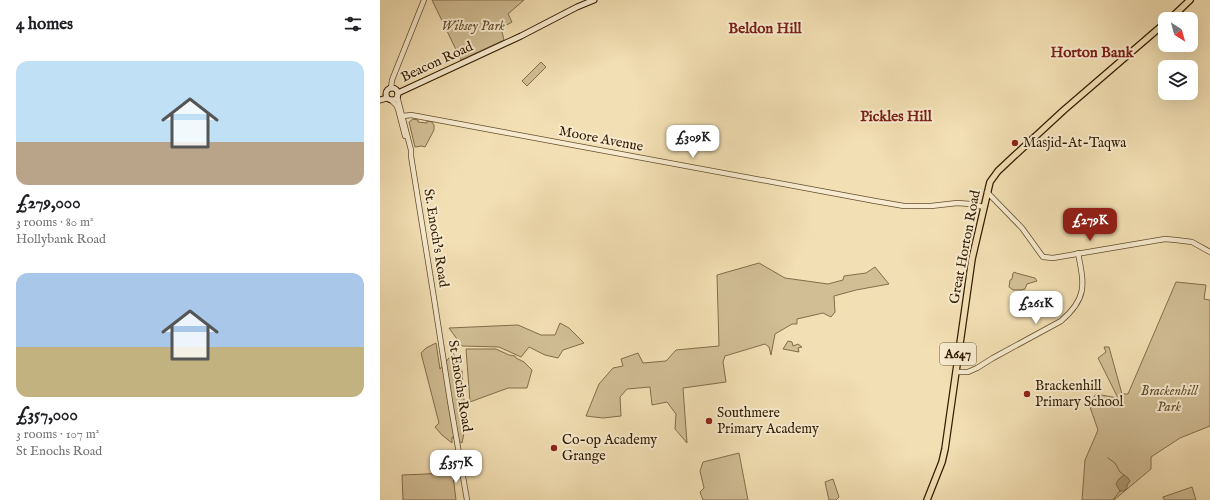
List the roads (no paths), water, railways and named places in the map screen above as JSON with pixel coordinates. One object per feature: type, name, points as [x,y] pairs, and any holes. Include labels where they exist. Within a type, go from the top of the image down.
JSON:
[{"type":"main road","name":"Beacon Road","points":[[398,95],[594,0]]},
{"type":"main road","points":[[1177,12],[1190,0]]},
{"type":"main road","name":"Great Horton Road","points":[[927,500],[942,462],[945,449],[972,259],[990,182],[1008,161],[1158,29]]},
{"type":"main road","points":[[380,100],[394,99],[398,95],[396,89],[388,89],[386,92],[389,99]]},
{"type":"street","points":[[391,88],[392,80],[424,0]]},
{"type":"street","name":"St. Enoch's Road","points":[[398,95],[411,150],[438,323]]},
{"type":"street","name":"St. Enoch's Road","points":[[389,99],[398,109],[408,150],[411,156]]},
{"type":"street","name":"Moore Avenue","points":[[403,116],[411,115],[904,206],[931,206],[957,203],[984,207]]},
{"type":"street","points":[[987,192],[1022,228],[1043,257],[1053,258],[1165,239],[1192,242],[1210,252]]},
{"type":"street","points":[[956,372],[968,372],[978,368],[993,358],[1061,321],[1070,313],[1078,304],[1082,296],[1083,276],[1078,253]]},
{"type":"street","name":"St Enochs Road","points":[[438,323],[467,500]]},
{"type":"waterway","points":[[1108,458],[1115,463],[1120,472],[1124,475]]},
{"type":"waterway","points":[[1113,500],[1120,491]]},
{"type":"place","name":"Masjid-At-Taqwa","points":[[1015,143]]},
{"type":"place","name":"Brackenhill Primary School","points":[[1027,394]]},
{"type":"place","name":"Southmere Primary Academy","points":[[709,421]]},
{"type":"place","name":"Co-op Academy Grange","points":[[554,448]]},
{"type":"district","name":"Beldon Hill","points":[[765,28]]},
{"type":"district","name":"Horton Bank","points":[[1092,52]]},
{"type":"district","name":"Pickles Hill","points":[[896,116]]},
{"type":"park label","name":"Wibsey Park","points":[[473,26]]},
{"type":"park label","name":"Brackenhill Park","points":[[1169,400]]}]
